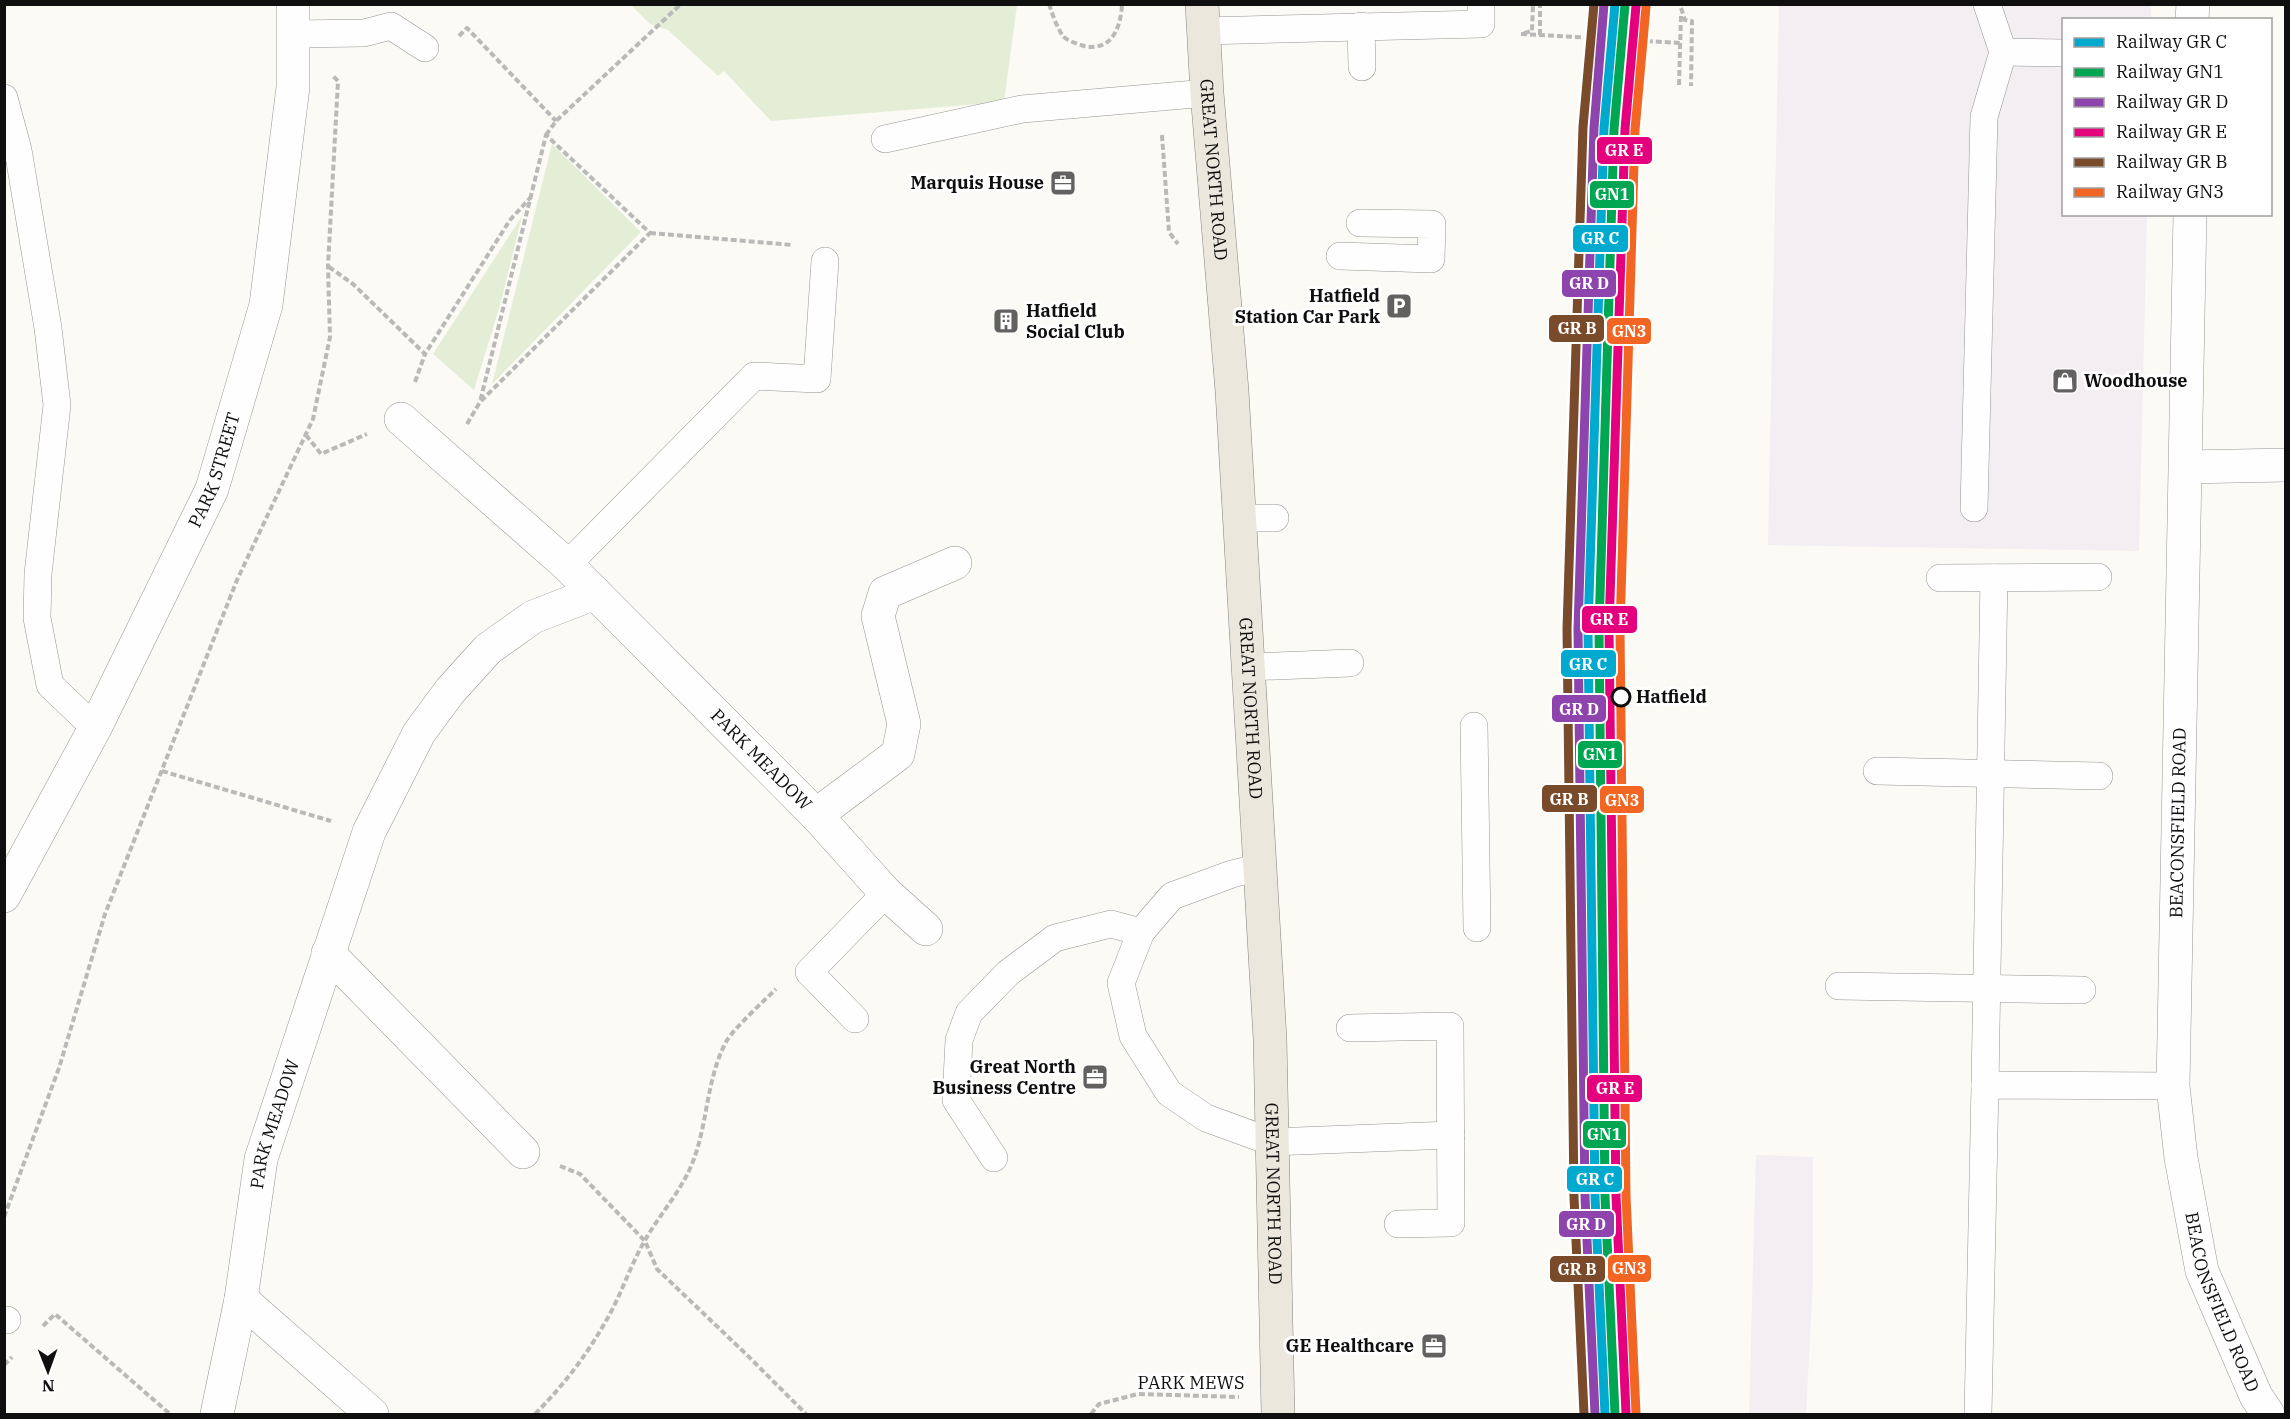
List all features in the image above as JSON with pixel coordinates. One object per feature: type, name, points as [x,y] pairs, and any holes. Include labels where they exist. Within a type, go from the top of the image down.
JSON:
[{"type":"main road","name":"GREAT NORTH ROAD","points":[[1203,18],[1207,93],[1231,379],[1270,1039],[1278,1414]]},
{"type":"street","name":"PARK STREET","points":[[4,896],[95,728],[212,489],[266,304],[293,87],[293,19]]},
{"type":"street","name":"BEACONSFIELD ROAD","points":[[2190,216],[2173,1086],[2181,1158],[2202,1271],[2256,1396],[2268,1414]]},
{"type":"street","name":"PARK MEADOW","points":[[401,419],[567,565],[816,815],[886,893],[926,929]]},
{"type":"street","points":[[2186,467],[2286,465]]},
{"type":"street","points":[[816,815],[898,754],[904,724],[878,616],[885,593],[955,563]]},
{"type":"street","name":"PARK MEADOW","points":[[217,1414],[241,1299],[261,1159],[369,832],[420,733],[450,691],[488,649],[533,617],[595,593]]},
{"type":"street","points":[[328,953],[523,1152]]},
{"type":"street","points":[[241,1299],[372,1414]]},
{"type":"lane","points":[[1203,18],[1361,26],[1481,24],[1481,4]]},
{"type":"lane","points":[[1974,508],[1984,117],[2003,52],[1987,4]]},
{"type":"lane","points":[[293,19],[364,33],[391,26],[425,48]]},
{"type":"lane","points":[[1361,26],[1362,67]]},
{"type":"lane","points":[[2003,52],[2062,53]]},
{"type":"lane","points":[[885,139],[1022,109],[1207,93]]},
{"type":"lane","points":[[4,99],[18,150],[48,328],[57,405],[38,574],[37,618],[50,685],[95,728]]},
{"type":"lane","points":[[1340,256],[1431,259],[1432,224],[1360,223]]},
{"type":"lane","points":[[567,565],[754,376],[817,380],[825,261]]},
{"type":"lane","points":[[1240,518],[1275,518]]},
{"type":"lane","points":[[1940,578],[2098,578]]},
{"type":"lane","points":[[1978,1414],[1994,578]]},
{"type":"lane","points":[[1248,667],[1350,663]]},
{"type":"lane","points":[[1474,726],[1477,928]]},
{"type":"lane","points":[[1877,771],[2099,776]]},
{"type":"lane","points":[[1260,867],[1232,874],[1172,896],[1141,932],[1121,983],[1133,1036],[1169,1093],[1206,1118],[1272,1142],[1451,1135]]},
{"type":"lane","points":[[855,1019],[808,972],[886,893]]},
{"type":"lane","points":[[994,1158],[956,1100],[959,1040],[969,1013],[1008,973],[1055,938],[1111,924],[1141,932]]},
{"type":"lane","points":[[1839,986],[2082,990]]},
{"type":"lane","points":[[1350,1028],[1450,1026],[1451,1223],[1398,1224]]},
{"type":"lane","points":[[1985,1085],[2173,1086]]},
{"type":"path","points":[[650,233],[480,402],[546,135],[556,121],[681,4]]},
{"type":"path","points":[[1049,4],[1063,36],[1088,47],[1101,47],[1113,39],[1122,21],[1122,4]]},
{"type":"path","points":[[1533,4],[1532,31],[1521,34],[1681,43]]},
{"type":"path","points":[[1540,4],[1540,35]]},
{"type":"path","points":[[1679,85],[1681,8],[1684,20],[1692,21],[1691,86]]},
{"type":"path","points":[[4,1217],[59,1068],[105,914],[237,580],[313,419],[330,337],[328,266],[338,81],[293,19]]},
{"type":"path","points":[[425,48],[443,52],[467,28],[556,121]]},
{"type":"path","points":[[546,135],[650,233],[805,246],[825,261]]},
{"type":"path","points":[[328,266],[353,284],[425,354],[510,220],[532,195]]},
{"type":"path","points":[[306,435],[321,454],[401,419]]},
{"type":"path","points":[[162,771],[369,832]]},
{"type":"path","points":[[536,1414],[561,1388],[586,1355],[612,1309],[645,1241],[675,1197],[695,1157],[710,1082],[727,1040],[779,985],[808,972]]},
{"type":"path","points":[[523,1152],[580,1174],[645,1241],[657,1269],[806,1414]]},
{"type":"path","points":[[38,1331],[55,1314],[170,1414]]},
{"type":"path","points":[[4,1365],[13,1357]]},
{"type":"path","name":"PARK MEWS","points":[[1091,1414],[1099,1404],[1138,1394],[1249,1397]]},
{"type":"shaded area","points":[[1779,5],[2151,5],[2151,18],[2062,18],[2062,216],[2147,216],[2139,551],[1768,545]]},
{"type":"shaded area","points":[[1756,1155],[1813,1157],[1813,1281],[1806,1414],[1749,1414]]},
{"type":"green space","points":[[631,5],[1017,5],[1004,102],[771,121],[724,71],[718,76],[668,30],[650,24]]},
{"type":"green space","points":[[552,144],[641,232],[492,384]]},
{"type":"green space","points":[[522,216],[501,302],[474,390],[433,354]]},
{"type":"transit line","points":[[1584,1414],[1574,1197],[1567,629],[1583,127],[1594,4]]},
{"type":"transit line","points":[[1595,1414],[1585,1197],[1578,629],[1594,128],[1604,4]]},
{"type":"transit line","points":[[1605,1414],[1595,1197],[1588,629],[1604,128],[1615,4]]},
{"type":"transit line","points":[[1626,1413],[1616,1196],[1609,629],[1625,129],[1636,6]]},
{"type":"rail line","name":"GN1","points":[[1615,1414],[1605,1197],[1599,629],[1614,129],[1625,5]]},
{"type":"rail line","name":"GN3","points":[[1636,1413],[1626,1196],[1620,629],[1635,130],[1646,7]]},
{"type":"place","name":"Marquis House","points":[[1063,183]]},
{"type":"place","name":"Hatfield Station Car Park","points":[[1399,306]]},
{"type":"place","name":"Hatfield Social Club","points":[[1006,321]]},
{"type":"place","name":"Woodhouse","points":[[2065,381]]},
{"type":"place","name":"Hatfield","points":[[1621,697]]},
{"type":"place","name":"Great North Business Centre","points":[[1095,1077]]},
{"type":"place","name":"GE Healthcare","points":[[1434,1346]]}]
